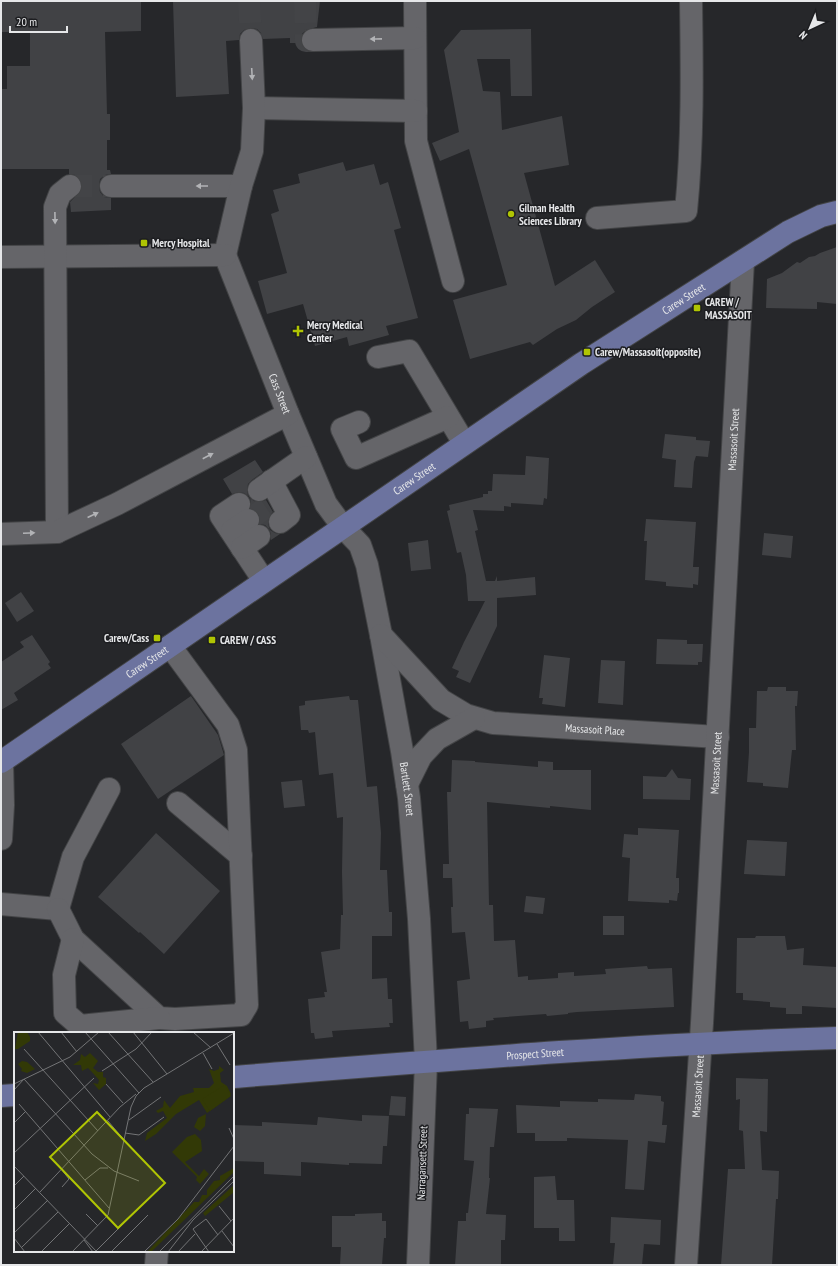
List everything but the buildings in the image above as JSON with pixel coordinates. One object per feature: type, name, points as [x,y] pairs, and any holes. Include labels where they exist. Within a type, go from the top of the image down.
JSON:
[{"type":"main road","name":"Carew Street","points":[[1,762],[581,364],[788,232],[821,216],[837,212]]},
{"type":"main road","name":"Prospect Street","points":[[234,1077],[569,1051],[837,1038]]},
{"type":"main road","points":[[1,1096],[14,1095]]},
{"type":"street","points":[[415,1],[416,141],[453,281]]},
{"type":"street","points":[[598,218],[686,211],[690,166],[692,113],[691,1]]},
{"type":"street","points":[[313,40],[415,38]]},
{"type":"street","points":[[1,257],[225,255],[241,186],[252,151],[254,108],[250,40]]},
{"type":"street","points":[[254,108],[416,111]]},
{"type":"street","points":[[57,532],[55,206],[60,194],[70,186]]},
{"type":"street","points":[[111,186],[241,186]]},
{"type":"street","name":"Cass Street","points":[[225,255],[288,414],[326,504],[343,527]]},
{"type":"street","name":"Massasoit Street","points":[[686,1265],[701,1044],[743,261]]},
{"type":"street","points":[[378,357],[409,351],[464,443]]},
{"type":"street","points":[[1,534],[57,532],[117,504],[288,414]]},
{"type":"street","points":[[358,422],[342,429],[356,458],[448,417]]},
{"type":"street","points":[[272,499],[306,457]]},
{"type":"street","name":"Bartlett Street","points":[[343,527],[360,545],[364,559],[402,751],[407,784],[419,919],[426,1062]]},
{"type":"street","points":[[244,528],[264,581]]},
{"type":"street","name":"Massasoit Place","points":[[380,634],[441,700],[474,718],[493,723],[718,737]]},
{"type":"street","points":[[73,939],[64,975],[66,1013],[80,1026],[159,1018],[175,1019],[241,1015],[247,1005],[236,750],[228,725],[170,646]]},
{"type":"street","points":[[407,784],[421,756],[437,739],[474,718]]},
{"type":"street","points":[[1,762],[3,805],[1,839]]},
{"type":"street","points":[[109,789],[73,858],[58,909],[73,939],[159,1018]]},
{"type":"street","points":[[178,803],[241,856]]},
{"type":"street","points":[[1,904],[58,909]]},
{"type":"street","name":"Narragansett Street","points":[[418,1265],[426,1062]]},
{"type":"street","points":[[156,1265],[157,1252]]},
{"type":"tunnel","points":[[249,1],[251,40]]},
{"type":"tunnel","points":[[305,1],[306,41],[313,40]]},
{"type":"tunnel","points":[[70,186],[111,186]]},
{"type":"tunnel","points":[[248,520],[270,505]]},
{"type":"place","name":"Gilman Health Sciences Library","points":[[511,214]]},
{"type":"place","name":"Mercy Hospital","points":[[144,243]]},
{"type":"place","name":"CAREW / MASSASOIT","points":[[697,308]]},
{"type":"place","name":"Mercy Medical Center","points":[[298,331]]},
{"type":"place","name":"Carew/Massasoit(opposite)","points":[[587,352]]},
{"type":"place","name":"Carew/Cass","points":[[157,638]]},
{"type":"place","name":"CAREW / CASS","points":[[212,640]]}]
